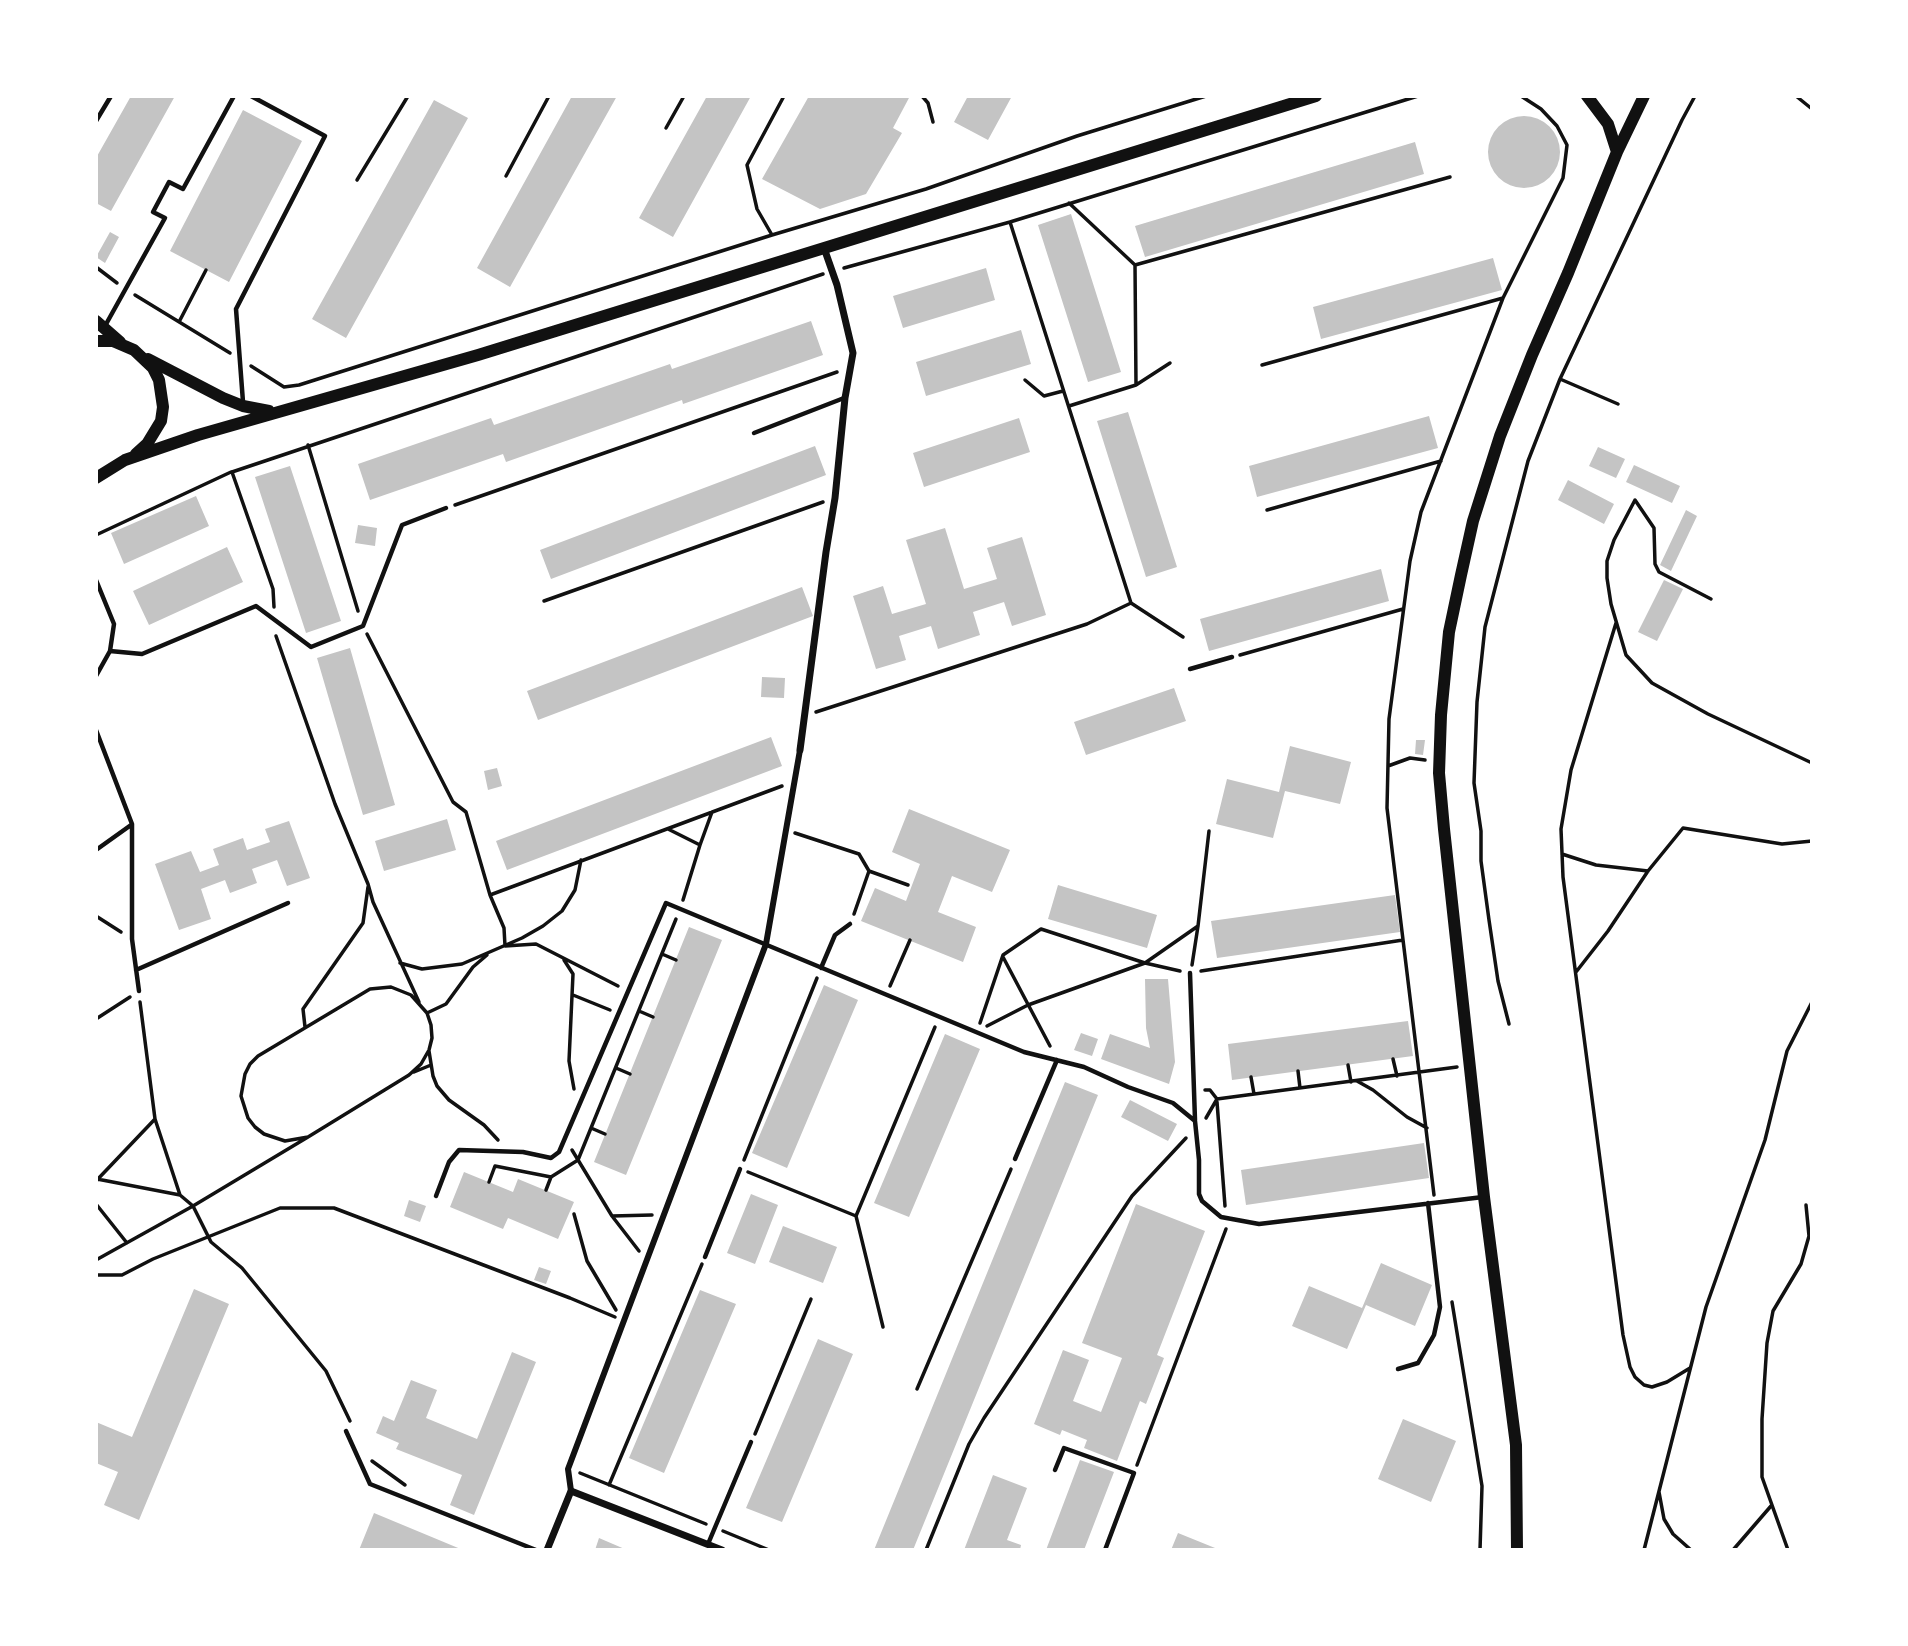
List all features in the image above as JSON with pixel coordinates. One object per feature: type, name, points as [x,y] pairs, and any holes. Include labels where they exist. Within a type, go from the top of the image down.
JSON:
[{"type":"street","points":[[96,465],[112,464],[198,435],[464,359],[1315,96]]},
{"type":"street","points":[[1587,96],[1608,124],[1618,152]]},
{"type":"street","points":[[1517,1550],[1516,1445],[1469,1065],[1440,773],[1441,715],[1449,632],[1473,521],[1500,436],[1618,152],[1644,96]]},
{"type":"street","points":[[547,1550],[571,1491],[568,1469],[766,944],[800,750],[853,353],[824,248]]},
{"type":"street","points":[[100,324],[123,344],[186,380],[243,406],[276,412]]},
{"type":"street","points":[[96,341],[123,344]]},
{"type":"street","points":[[96,478],[148,444],[155,433],[163,407],[159,380],[144,357]]},
{"type":"street","points":[[571,1491],[722,1550]]},
{"type":"lane","points":[[96,121],[111,96]]},
{"type":"lane","points":[[100,324],[125,290],[165,218],[153,212],[169,182],[183,189],[234,96]]},
{"type":"lane","points":[[243,406],[236,309],[326,136],[251,96]]},
{"type":"lane","points":[[754,433],[845,398]]},
{"type":"lane","points":[[110,651],[142,654],[256,606],[311,647],[363,626],[402,525],[446,508]]},
{"type":"lane","points":[[96,580],[114,624],[110,651],[96,676]]},
{"type":"lane","points":[[1190,669],[1232,657]]},
{"type":"lane","points":[[96,730],[132,824],[132,939],[139,991]]},
{"type":"lane","points":[[96,850],[132,824]]},
{"type":"lane","points":[[136,970],[288,903]]},
{"type":"lane","points":[[436,1196],[449,1162],[459,1150],[505,1151],[551,1158],[559,1152],[666,903],[1024,1052],[1084,1067],[1173,1103],[1195,1121]]},
{"type":"lane","points":[[821,968],[835,935],[850,924]]},
{"type":"lane","points":[[1190,973],[1199,1194],[1202,1201],[1213,1211],[1229,1220],[1259,1224],[1484,1197]]},
{"type":"lane","points":[[1015,1159],[1057,1060]]},
{"type":"lane","points":[[705,1257],[740,1169]]},
{"type":"lane","points":[[1398,1369],[1418,1363],[1434,1335],[1440,1307],[1428,1203]]},
{"type":"lane","points":[[346,1430],[370,1484],[536,1550]]},
{"type":"lane","points":[[708,1544],[751,1442]]},
{"type":"lane","points":[[1055,1470],[1065,1448],[1134,1473],[1105,1550]]},
{"type":"path","points":[[358,180],[408,96]]},
{"type":"path","points":[[506,176],[549,96]]},
{"type":"path","points":[[666,128],[684,96]]},
{"type":"path","points":[[772,235],[757,209],[747,165],[784,96]]},
{"type":"path","points":[[922,96],[928,103],[933,122]]},
{"type":"path","points":[[96,267],[125,290],[284,387],[299,386],[772,235],[926,190],[1077,136],[1206,96]]},
{"type":"path","points":[[96,535],[232,472],[832,271],[1010,222],[1418,96]]},
{"type":"path","points":[[1509,1024],[1498,981],[1481,861],[1481,831],[1474,783],[1476,702],[1485,627],[1528,461],[1560,379],[1695,96]]},
{"type":"path","points":[[1796,96],[1812,108]]},
{"type":"path","points":[[1135,265],[1450,177]]},
{"type":"path","points":[[1069,202],[1135,265],[1136,385]]},
{"type":"path","points":[[1010,222],[1132,603],[1183,637]]},
{"type":"path","points":[[178,322],[206,270]]},
{"type":"path","points":[[1262,365],[1503,298]]},
{"type":"path","points":[[1069,407],[1136,385],[1170,363]]},
{"type":"path","points":[[446,508],[849,368]]},
{"type":"path","points":[[1560,379],[1618,404]]},
{"type":"path","points":[[1025,380],[1044,396],[1063,391]]},
{"type":"path","points":[[1267,510],[1441,461]]},
{"type":"path","points":[[232,472],[273,589],[276,637],[335,804],[373,902],[431,1025],[429,1050],[421,1064],[409,1075]]},
{"type":"path","points":[[544,601],[835,498]]},
{"type":"path","points":[[1711,598],[1659,572],[1655,564],[1654,528],[1635,500],[1614,540],[1607,561],[1607,578],[1616,623],[1626,655],[1652,683],[1708,714],[1812,763]]},
{"type":"path","points":[[804,716],[1087,624],[1132,603]]},
{"type":"path","points":[[1232,657],[1403,610]]},
{"type":"path","points":[[1616,623],[1571,770],[1561,829],[1562,854],[1623,1335],[1630,1367],[1635,1377],[1644,1385],[1652,1387],[1667,1382],[1689,1368]]},
{"type":"path","points":[[1388,766],[1410,758],[1425,760]]},
{"type":"path","points":[[490,895],[794,781]]},
{"type":"path","points":[[453,802],[466,812],[490,895],[504,928],[505,946]]},
{"type":"path","points":[[687,888],[712,812]]},
{"type":"path","points":[[667,828],[700,845]]},
{"type":"path","points":[[1576,972],[1608,931],[1648,871],[1683,828],[1782,844],[1812,841]]},
{"type":"path","points":[[787,830],[859,854],[869,871],[908,885]]},
{"type":"path","points":[[1190,973],[1209,831]]},
{"type":"path","points":[[1562,854],[1596,865],[1648,871]]},
{"type":"path","points":[[427,1013],[446,1004],[473,967],[489,954],[543,926],[562,911],[575,890],[581,860]]},
{"type":"path","points":[[850,924],[869,871]]},
{"type":"path","points":[[305,1027],[303,1009],[363,923],[368,884]]},
{"type":"path","points":[[96,915],[132,939]]},
{"type":"path","points":[[978,1031],[1028,1005],[1146,962],[1198,926]]},
{"type":"path","points":[[978,1031],[1003,955],[1041,929],[1190,973],[1403,940]]},
{"type":"path","points":[[886,994],[910,940]]},
{"type":"path","points":[[505,946],[536,944],[623,988]]},
{"type":"path","points":[[400,963],[422,969],[439,968],[462,964],[474,957],[489,954]]},
{"type":"path","points":[[662,954],[676,960]]},
{"type":"path","points":[[1003,955],[1057,1060]]},
{"type":"path","points":[[563,959],[573,974],[569,1061],[578,1108]]},
{"type":"path","points":[[821,968],[740,1169],[856,1216]]},
{"type":"path","points":[[308,1137],[285,1141],[264,1134],[248,1118],[241,1096],[245,1074],[250,1064],[258,1056],[370,989],[391,987],[411,995],[419,1002]]},
{"type":"path","points":[[96,1019],[139,991],[155,1119],[180,1195]]},
{"type":"path","points":[[573,995],[597,1005]]},
{"type":"path","points":[[1644,1550],[1706,1307],[1765,1140],[1787,1051],[1812,1002]]},
{"type":"path","points":[[639,1011],[653,1017]]},
{"type":"path","points":[[883,1327],[856,1216],[940,1016]]},
{"type":"path","points":[[429,1050],[437,1086],[449,1100],[484,1125],[505,1151]]},
{"type":"path","points":[[1393,1059],[1397,1076]]},
{"type":"path","points":[[96,1260],[194,1206],[409,1075],[431,1065]]},
{"type":"path","points":[[1348,1065],[1354,1082],[1373,1090],[1407,1117],[1427,1128]]},
{"type":"path","points":[[1217,1099],[1469,1065]]},
{"type":"path","points":[[616,1068],[630,1074]]},
{"type":"path","points":[[1298,1071],[1300,1088]]},
{"type":"path","points":[[1251,1077],[1254,1094]]},
{"type":"path","points":[[1134,1473],[1229,1220],[1224,1194],[1217,1099],[1210,1090],[1194,1091]]},
{"type":"path","points":[[926,1550],[969,1444],[984,1418],[1132,1196],[1174,1149],[1191,1134],[1198,1132],[1217,1099]]},
{"type":"path","points":[[97,1180],[155,1119]]},
{"type":"path","points":[[591,1128],[605,1134]]},
{"type":"path","points":[[565,1139],[612,1216],[647,1261]]},
{"type":"path","points":[[916,1390],[1015,1159]]},
{"type":"path","points":[[546,1190],[551,1177]]},
{"type":"path","points":[[97,1180],[180,1195],[194,1206],[211,1242],[242,1268],[326,1371],[350,1421]]},
{"type":"path","points":[[96,1204],[127,1243]]},
{"type":"path","points":[[1788,1550],[1762,1477],[1762,1419],[1767,1343],[1773,1311],[1801,1264],[1809,1236],[1806,1205]]},
{"type":"path","points":[[96,1275],[122,1275],[208,1235],[280,1208],[334,1208],[570,1298],[623,1321]]},
{"type":"path","points":[[574,1214],[587,1261],[623,1321]]},
{"type":"path","points":[[612,1216],[664,1215]]},
{"type":"path","points":[[609,1485],[705,1257]]},
{"type":"path","points":[[751,1442],[811,1299]]},
{"type":"path","points":[[368,1458],[413,1491]]},
{"type":"path","points":[[568,1469],[769,1550]]},
{"type":"path","points":[[1659,1490],[1664,1519],[1673,1534],[1691,1550]]},
{"type":"path","points":[[1733,1550],[1771,1506]]},
{"type":"building","points":[[131,96],[175,96],[111,211],[96,203],[96,158]]},
{"type":"building","points":[[572,96],[617,96],[510,287],[477,268]]},
{"type":"building","points":[[707,96],[751,96],[673,237],[639,218]]},
{"type":"building","points":[[809,96],[910,96],[893,128],[902,133],[866,194],[820,209],[762,179]]},
{"type":"building","points":[[968,96],[1012,96],[988,140],[954,122]]},
{"type":"building","points":[[434,100],[468,118],[346,338],[312,319]]},
{"type":"building","points":[[243,110],[302,141],[229,282],[170,251]]},
{"type":"building","points":[[1531,116],[1550,126],[1558,138],[1558,166],[1550,178],[1538,186],[1517,188],[1498,178],[1490,166],[1488,145],[1498,126],[1510,118]]},
{"type":"building","points":[[1415,142],[1424,174],[1145,257],[1135,226]]},
{"type":"building","points":[[1071,214],[1121,372],[1088,382],[1038,225]]},
{"type":"building","points":[[110,232],[119,237],[105,263],[96,257]]},
{"type":"building","points":[[1493,258],[1502,290],[1321,339],[1313,307]]},
{"type":"building","points":[[986,268],[995,300],[903,328],[893,296]]},
{"type":"building","points":[[811,321],[823,355],[683,404],[682,400],[506,462],[503,454],[370,500],[358,464],[491,418],[494,425],[670,364],[672,369]]},
{"type":"building","points":[[1021,330],[1031,364],[926,396],[916,362]]},
{"type":"building","points":[[1128,412],[1177,567],[1146,577],[1097,421]]},
{"type":"building","points":[[1429,416],[1438,448],[1257,497],[1249,466]]},
{"type":"building","points":[[1019,418],[1030,452],[924,487],[913,453]]},
{"type":"building","points":[[815,446],[826,475],[551,579],[540,550]]},
{"type":"building","points":[[1598,447],[1625,459],[1616,478],[1589,466]]},
{"type":"building","points":[[1634,465],[1680,486],[1672,503],[1626,482]]},
{"type":"building","points":[[290,466],[341,621],[306,633],[255,477]]},
{"type":"building","points":[[1568,480],[1614,504],[1604,524],[1558,500]]},
{"type":"building","points":[[196,496],[209,526],[124,564],[111,533]]},
{"type":"building","points":[[1686,510],[1697,516],[1671,571],[1660,565]]},
{"type":"building","points":[[358,525],[377,528],[375,546],[355,543]]},
{"type":"building","points":[[945,528],[964,589],[997,579],[987,548],[1022,537],[1046,615],[1012,626],[1004,602],[973,612],[980,635],[938,649],[931,626],[899,636],[906,660],[876,669],[853,596],[883,586],[892,614],[926,604],[906,540]]},
{"type":"building","points":[[227,547],[243,582],[149,625],[133,591]]},
{"type":"building","points":[[1381,569],[1389,601],[1209,651],[1200,619]]},
{"type":"building","points":[[1664,580],[1683,589],[1657,641],[1638,632]]},
{"type":"building","points":[[802,587],[813,616],[538,720],[527,691]]},
{"type":"building","points":[[350,648],[395,805],[363,815],[317,658]]},
{"type":"building","points":[[762,677],[785,678],[784,698],[761,697]]},
{"type":"building","points":[[1174,688],[1186,721],[1086,755],[1074,722]]},
{"type":"building","points":[[771,737],[782,766],[507,870],[496,841]]},
{"type":"building","points":[[1416,740],[1425,740],[1423,755],[1415,754]]},
{"type":"building","points":[[1290,746],[1351,762],[1340,804],[1285,791],[1273,838],[1216,824],[1227,779],[1279,792]]},
{"type":"building","points":[[497,768],[502,786],[488,790],[484,771]]},
{"type":"building","points":[[909,809],[1010,850],[992,892],[952,876],[938,912],[976,927],[963,962],[861,921],[875,888],[906,901],[920,864],[892,852]]},
{"type":"building","points":[[447,819],[456,850],[384,871],[375,841]]},
{"type":"building","points":[[289,821],[310,878],[287,886],[277,860],[252,869],[257,883],[230,893],[225,880],[201,889],[211,919],[179,930],[155,864],[191,851],[200,872],[219,865],[213,849],[243,838],[247,850],[270,842],[265,829]]},
{"type":"building","points":[[1058,885],[1157,915],[1147,948],[1048,919]]},
{"type":"building","points":[[1395,895],[1400,932],[1217,958],[1211,921]]},
{"type":"building","points":[[689,927],[722,940],[626,1175],[594,1162]]},
{"type":"building","points":[[1145,979],[1168,979],[1175,1062],[1169,1084],[1101,1059],[1110,1034],[1150,1048],[1146,1028]]},
{"type":"building","points":[[824,985],[858,1000],[787,1168],[752,1153]]},
{"type":"building","points":[[1408,1021],[1413,1056],[1232,1080],[1228,1044]]},
{"type":"building","points":[[1081,1033],[1098,1039],[1092,1056],[1074,1050]]},
{"type":"building","points":[[945,1034],[980,1049],[909,1217],[874,1203]]},
{"type":"building","points":[[1065,1082],[1098,1095],[913,1550],[874,1550]]},
{"type":"building","points":[[1130,1100],[1177,1124],[1168,1141],[1121,1117]]},
{"type":"building","points":[[1424,1143],[1429,1178],[1246,1205],[1241,1170]]},
{"type":"building","points":[[464,1172],[513,1192],[518,1179],[574,1202],[558,1239],[508,1218],[503,1229],[450,1207]]},
{"type":"building","points":[[751,1194],[778,1205],[755,1264],[727,1253]]},
{"type":"building","points":[[409,1200],[426,1206],[420,1222],[404,1216]]},
{"type":"building","points":[[1136,1204],[1205,1231],[1157,1355],[1164,1358],[1146,1404],[1140,1401],[1117,1461],[1084,1448],[1087,1440],[1062,1430],[1060,1435],[1034,1424],[1063,1350],[1089,1360],[1073,1401],[1101,1412],[1122,1358],[1082,1343]]},
{"type":"building","points":[[783,1226],[837,1247],[823,1283],[769,1262]]},
{"type":"building","points":[[1381,1263],[1432,1285],[1415,1326],[1366,1305],[1347,1349],[1292,1326],[1309,1286],[1362,1308]]},
{"type":"building","points":[[539,1267],[551,1271],[546,1284],[534,1280]]},
{"type":"building","points":[[194,1289],[229,1304],[139,1520],[104,1505],[118,1472],[96,1463],[96,1422],[132,1437]]},
{"type":"building","points":[[700,1290],[736,1304],[664,1473],[629,1458]]},
{"type":"building","points":[[818,1339],[853,1354],[782,1522],[746,1508]]},
{"type":"building","points":[[512,1352],[536,1362],[474,1515],[450,1505],[462,1475],[396,1449],[399,1443],[376,1433],[383,1416],[394,1421],[411,1380],[437,1390],[426,1418],[477,1439]]},
{"type":"building","points":[[1403,1419],[1456,1441],[1431,1502],[1378,1479]]},
{"type":"building","points":[[1080,1460],[1114,1472],[1084,1550],[1046,1550]]},
{"type":"building","points":[[993,1475],[1027,1488],[1007,1540],[1021,1545],[1020,1550],[964,1550]]},
{"type":"building","points":[[374,1513],[463,1550],[359,1550]]},
{"type":"building","points":[[1178,1533],[1220,1550],[1171,1550]]},
{"type":"building","points":[[599,1538],[627,1550],[595,1550]]}]
